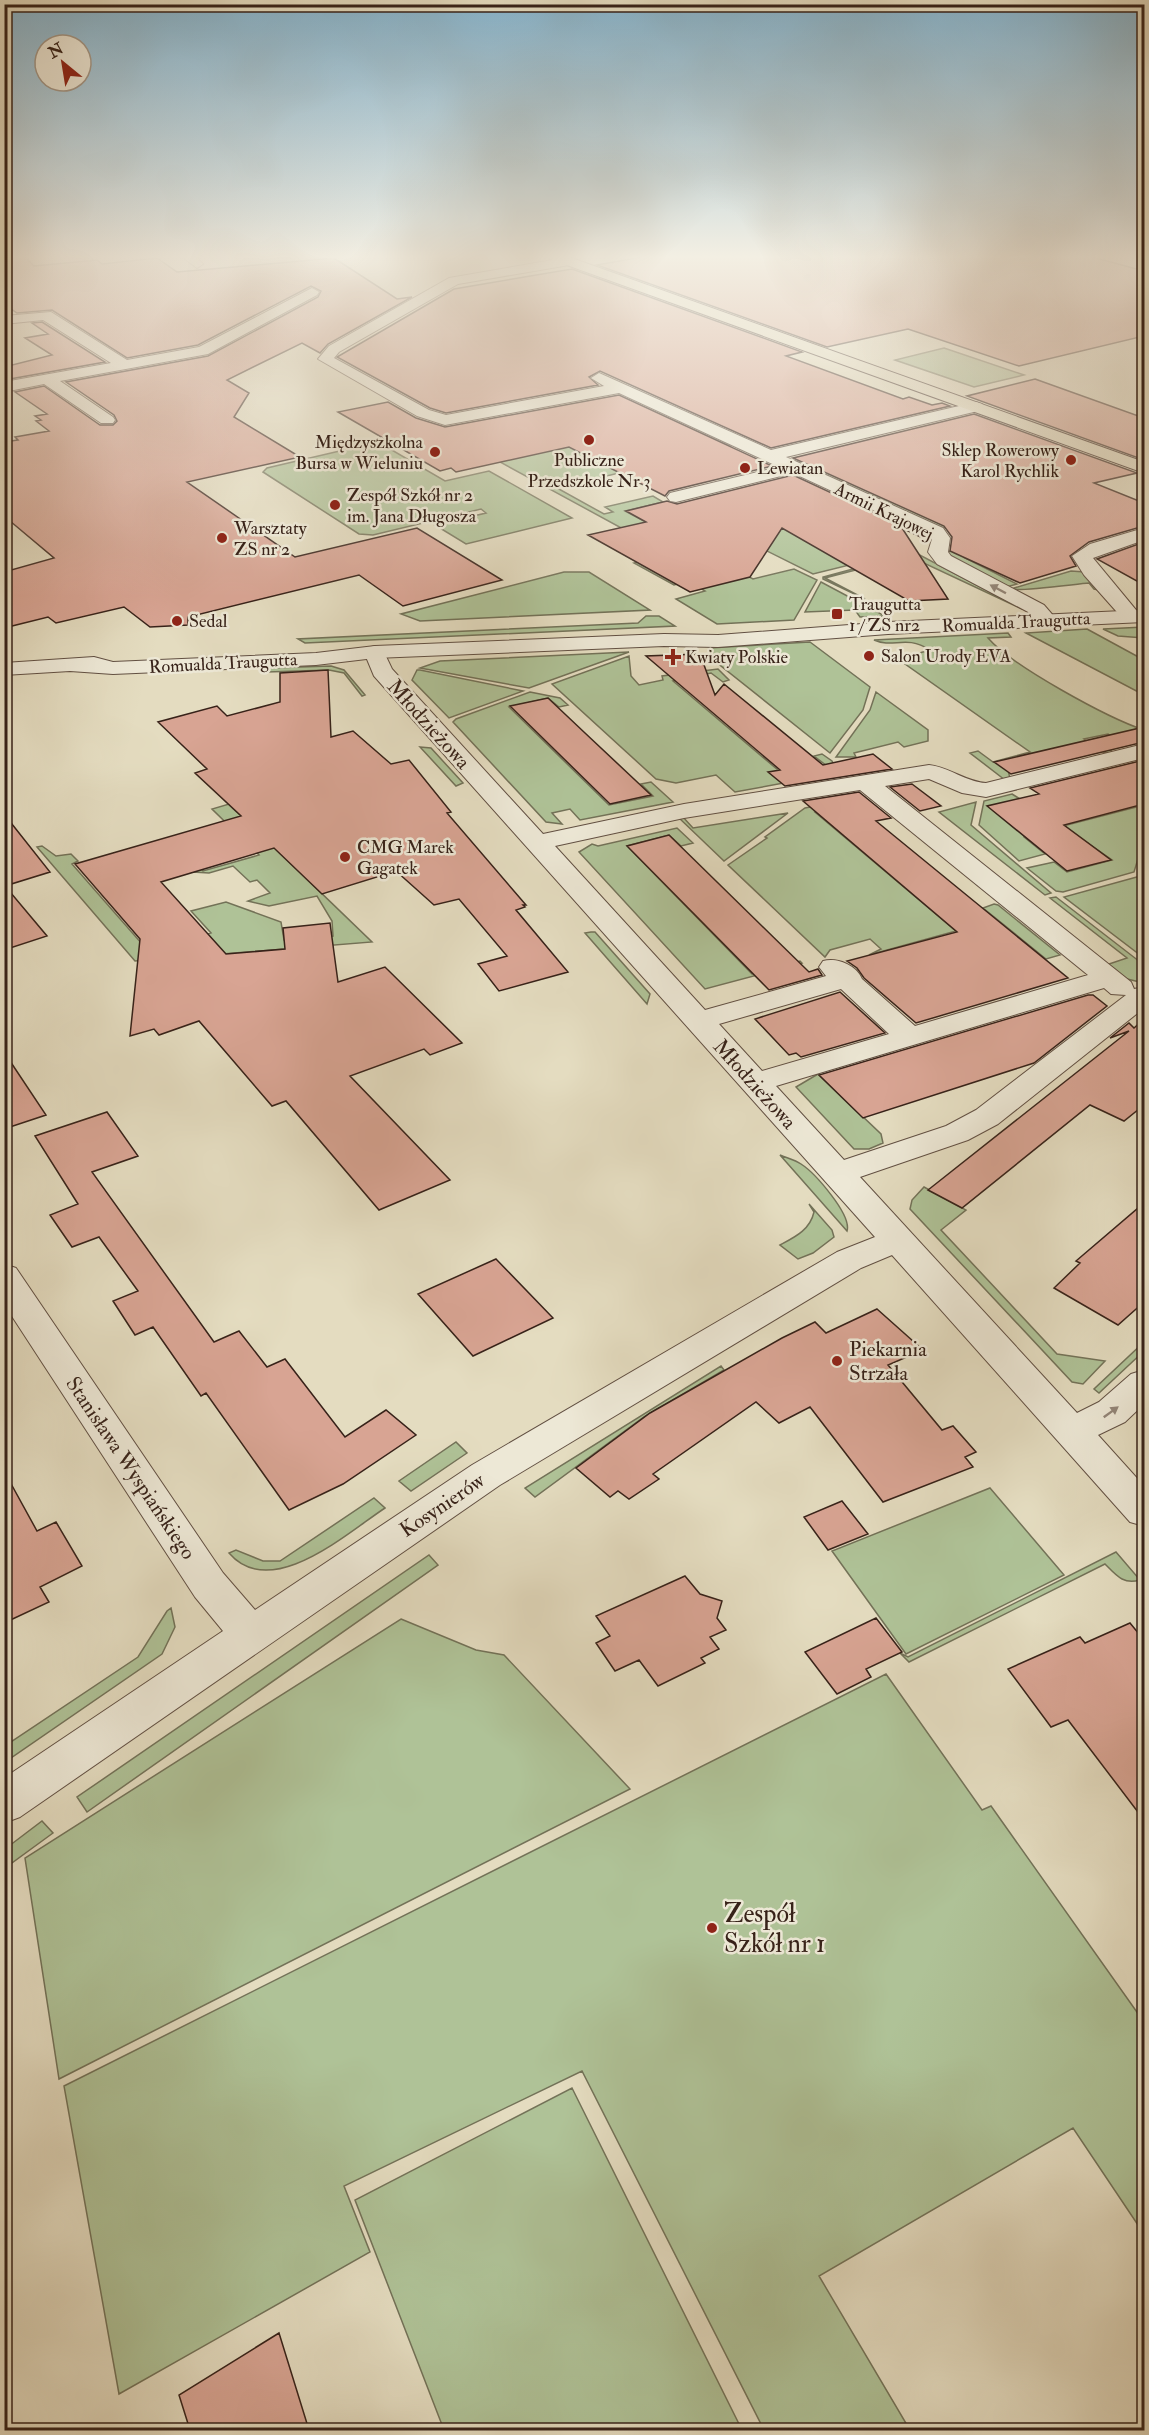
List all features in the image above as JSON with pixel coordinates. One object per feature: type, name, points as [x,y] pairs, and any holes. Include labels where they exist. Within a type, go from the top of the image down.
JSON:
[{"type":"main road","points":[[872,370],[1144,468]]},
{"type":"street","points":[[6,385],[98,370]]},
{"type":"street","points":[[344,370],[423,413],[445,420],[461,419],[620,388]]},
{"type":"street","name":"Armii Krajowej","points":[[593,370],[596,377],[936,532],[941,538],[938,552],[944,560],[1037,609],[1047,620]]},
{"type":"street","points":[[46,379],[107,420]]},
{"type":"street","points":[[768,456],[976,407]]},
{"type":"street","points":[[676,496],[794,468]]},
{"type":"street","points":[[1138,616],[1091,570],[1082,556],[1097,548],[1144,534]]},
{"type":"street","name":"Romualda Traugutta","points":[[4,669],[71,666],[124,668],[316,659],[375,652],[664,639],[718,641],[888,628],[1138,616]]},
{"type":"street","name":"Młodzieżowa","points":[[375,652],[382,671],[394,686],[1144,1511]]},
{"type":"street","points":[[536,843],[677,812],[936,772],[968,789],[986,790],[1144,750]]},
{"type":"street","points":[[837,1174],[946,1137],[987,1117],[1142,997],[1108,978],[865,782]]},
{"type":"street","points":[[698,1022],[841,973],[910,1037]]},
{"type":"street","points":[[754,1083],[1108,978]]},
{"type":"street","name":"Kosynierów","points":[[4,1803],[486,1475],[849,1260],[898,1240]]},
{"type":"street","name":"Stanisława Wyspiańskiego","points":[[9,1292],[209,1585],[250,1635]]},
{"type":"street","points":[[1072,1432],[1112,1412],[1144,1383]]},
{"type":"green space","points":[[923,370],[1008,370],[1024,375],[974,387]]},
{"type":"green space","points":[[646,408],[730,446],[557,488],[604,514],[613,512],[605,507],[653,496],[663,502],[625,511],[753,579],[794,569],[817,580],[794,620],[717,624],[676,599],[705,591],[689,581],[674,585],[634,563],[642,561],[647,542],[434,426],[452,432]]},
{"type":"green space","points":[[378,442],[445,481],[489,471],[572,518],[466,544],[435,525],[486,513],[481,509],[373,535],[359,534],[263,472],[267,468]]},
{"type":"green space","points":[[806,459],[987,516],[944,528],[928,524],[790,463]]},
{"type":"green space","points":[[734,496],[906,551],[813,574],[731,533]]},
{"type":"green space","points":[[996,540],[965,558],[1017,584],[1003,588],[956,561],[947,552]]},
{"type":"green space","points":[[916,553],[1022,609],[909,556],[825,578],[865,599],[823,579],[823,577]]},
{"type":"green space","points":[[1071,571],[1085,572],[1099,590],[1094,589],[1089,583],[1035,589],[1011,589]]},
{"type":"green space","points":[[564,572],[589,572],[650,610],[420,621],[401,614]]},
{"type":"green space","points":[[821,582],[885,616],[860,617],[855,610],[805,612]]},
{"type":"green space","points":[[646,616],[659,616],[675,626],[305,643],[298,639],[638,623]]},
{"type":"green space","points":[[1144,627],[1144,638],[1118,636],[1103,629]]},
{"type":"green space","points":[[1087,629],[1144,660],[1144,695],[1026,633]]},
{"type":"green space","points":[[1008,633],[1011,637],[988,638],[1038,676],[1085,703],[1144,730],[1144,736],[1120,742],[1108,734],[1084,739],[1096,748],[1105,746],[1114,753],[1109,754],[1093,748],[1008,769],[1010,779],[1005,780],[970,753],[978,751],[993,762],[1030,752],[898,659],[930,650],[914,643],[888,643],[874,640]]},
{"type":"green space","points":[[810,642],[870,687],[863,710],[830,753],[716,662],[709,648]]},
{"type":"green space","points":[[629,652],[529,688],[420,668],[440,661]]},
{"type":"green space","points":[[629,656],[631,676],[639,685],[663,680],[662,676],[718,669],[729,680],[723,682],[711,673],[673,681],[785,776],[827,766],[814,756],[822,754],[832,761],[838,773],[735,792],[716,775],[676,783],[656,779],[552,684]]},
{"type":"green space","points":[[331,666],[344,670],[365,695],[362,696],[344,673],[329,670],[267,672],[269,668]]},
{"type":"green space","points":[[417,670],[523,691],[449,718],[412,680]]},
{"type":"green space","points":[[530,692],[560,698],[568,705],[559,707],[548,698],[509,707],[609,805],[653,796],[641,784],[651,782],[673,802],[580,820],[570,809],[552,813],[562,824],[546,822],[453,722]]},
{"type":"green space","points":[[876,692],[928,730],[928,741],[904,747],[898,742],[854,753],[856,757],[836,757],[870,710]]},
{"type":"green space","points":[[420,747],[431,748],[463,783],[456,786]]},
{"type":"green space","points":[[1012,794],[1028,804],[1024,837],[1045,854],[1019,861],[979,825],[984,801]]},
{"type":"green space","points":[[852,799],[854,802],[815,812],[956,931],[869,955],[881,949],[870,939],[830,950],[825,957],[728,865],[805,808]]},
{"type":"green space","points":[[976,802],[971,825],[1051,893],[1045,895],[939,812]]},
{"type":"green space","points":[[229,804],[372,942],[135,961],[37,847],[42,846],[56,856],[71,854],[78,861],[72,864],[149,952],[211,933],[191,911],[226,902],[281,922],[284,940],[333,936],[332,921],[317,896],[269,906],[248,901],[270,893],[257,880],[250,882],[233,866],[209,873],[193,872],[192,860],[203,871],[259,855],[212,809]]},
{"type":"green space","points":[[1144,805],[1144,839],[1134,872],[1063,892],[1056,891],[1027,868],[1054,862],[1067,872],[1112,860],[1063,826]]},
{"type":"green space","points":[[788,813],[724,861],[679,818],[683,817],[693,828]]},
{"type":"green space","points":[[677,828],[693,843],[681,846],[669,835],[627,846],[752,974],[800,961],[802,963],[705,989],[579,852],[592,844],[598,846]]},
{"type":"green space","points":[[1144,875],[1144,958],[1064,897]]},
{"type":"green space","points":[[1056,897],[1144,965],[1144,983],[1123,978],[1106,965],[1127,958],[1050,898]]},
{"type":"green space","points":[[994,904],[1060,955],[1046,959],[983,908]]},
{"type":"green space","points":[[595,932],[650,994],[647,1004],[585,933]]},
{"type":"green space","points":[[818,1074],[881,1134],[883,1143],[869,1149],[854,1149],[796,1087]]},
{"type":"green space","points":[[780,1155],[801,1164],[823,1185],[844,1215],[847,1231]]},
{"type":"green space","points":[[924,1187],[966,1210],[941,1230],[1057,1354],[1105,1361],[1083,1384],[1072,1382],[910,1209],[912,1200]]},
{"type":"green space","points":[[809,1204],[832,1230],[834,1237],[813,1253],[798,1259],[780,1245],[809,1224],[814,1212]]},
{"type":"green space","points":[[1144,1342],[1144,1351],[1099,1393],[1094,1389]]},
{"type":"green space","points":[[721,1366],[724,1370],[644,1417],[535,1497],[525,1488]]},
{"type":"green space","points":[[456,1442],[467,1453],[411,1491],[399,1481]]},
{"type":"green space","points":[[990,1488],[1064,1575],[906,1654],[832,1551]]},
{"type":"green space","points":[[374,1498],[385,1508],[330,1546],[287,1567],[266,1570],[246,1566],[229,1553],[236,1550],[263,1561],[280,1561]]},
{"type":"green space","points":[[1116,1552],[1140,1580],[1124,1580],[1105,1564],[909,1662],[900,1653],[908,1657]]},
{"type":"green space","points":[[429,1555],[438,1565],[87,1812],[77,1797]]},
{"type":"green space","points":[[171,1608],[175,1627],[162,1654],[5,1762],[5,1746],[138,1657]]},
{"type":"green space","points":[[401,1619],[476,1650],[504,1655],[630,1789],[59,2079],[25,1858]]},
{"type":"green space","name":"Zespół Szkół nr 1","points":[[886,1674],[982,1810],[991,1806],[1144,2022],[1144,2234],[1073,2128],[819,2276],[910,2430],[764,2430],[582,2071],[344,2186],[370,2252],[119,2394],[64,2086]]},
{"type":"green space","points":[[42,1821],[53,1833],[5,1868],[5,1849]]},
{"type":"green space","points":[[572,2088],[742,2430],[444,2430],[355,2200]]},
{"type":"building","points":[[4,370],[62,370],[4,380]]},
{"type":"building","points":[[134,370],[248,370],[227,380],[249,393],[234,417],[300,457],[187,482],[295,557],[417,528],[502,580],[403,606],[359,575],[188,617],[188,625],[150,627],[124,607],[56,623],[48,617],[4,628],[4,572],[54,558],[4,516],[4,442],[18,440],[15,437],[49,431],[36,421],[41,420],[35,416],[47,414],[15,392],[44,386],[100,425],[113,425],[117,421],[114,415],[66,382]]},
{"type":"building","points":[[360,370],[823,370],[903,399],[909,397],[932,405],[942,403],[950,406],[771,448],[600,371],[589,377],[598,385],[446,413],[430,408]]},
{"type":"building","points":[[1035,379],[1144,418],[1144,460],[967,396]]},
{"type":"building","points":[[619,395],[772,466],[669,491],[665,496],[569,447],[456,472],[451,468],[440,471],[338,412],[388,402],[416,418],[445,427]]},
{"type":"building","points":[[974,414],[1137,473],[1094,483],[1144,503],[1144,526],[1089,542],[1070,556],[1076,566],[1020,583],[950,551],[952,537],[944,526],[793,458]]},
{"type":"building","points":[[793,475],[928,538],[929,541],[902,528],[948,599],[909,601],[782,528],[750,577],[690,592],[588,535],[646,522],[626,511],[667,501],[677,504]]},
{"type":"building","points":[[1144,542],[1144,585],[1097,559]]},
{"type":"building","points":[[700,654],[715,695],[724,684],[823,765],[873,754],[892,769],[785,786],[768,772],[780,770],[646,656]]},
{"type":"building","points":[[328,670],[331,737],[353,731],[391,764],[409,760],[451,812],[447,813],[526,905],[516,910],[568,972],[499,991],[478,964],[507,956],[459,899],[434,905],[396,871],[322,894],[274,848],[161,882],[226,954],[285,949],[283,928],[330,923],[338,982],[385,967],[462,1043],[430,1055],[424,1049],[350,1076],[450,1180],[379,1210],[286,1101],[272,1106],[199,1021],[159,1035],[154,1029],[130,1036],[140,939],[75,864],[241,816],[195,773],[207,769],[158,722],[217,706],[227,716],[280,702],[280,673]]},
{"type":"building","points":[[548,698],[651,795],[610,804],[510,706]]},
{"type":"building","points":[[1144,727],[1144,742],[1011,774],[994,762]]},
{"type":"building","points":[[1144,760],[1144,804],[1064,825],[1111,860],[1067,871],[987,806],[1039,794],[1030,788]]},
{"type":"building","points":[[912,784],[941,806],[920,811],[890,787]]},
{"type":"building","points":[[859,792],[891,818],[876,821],[1068,978],[916,1023],[864,978],[857,968],[847,961],[957,932],[803,801]]},
{"type":"building","points":[[4,814],[50,872],[5,886],[47,936],[4,950]]},
{"type":"building","points":[[669,835],[809,972],[818,969],[822,975],[769,990],[627,846]]},
{"type":"building","points":[[840,992],[885,1033],[801,1057],[796,1053],[789,1055],[755,1019]]},
{"type":"building","points":[[1093,995],[1107,1006],[1034,1063],[863,1118],[819,1075]]},
{"type":"building","points":[[1144,1019],[1144,1105],[1124,1121],[1090,1105],[962,1208],[928,1190],[1129,1031],[1110,1038],[1129,1023],[1134,1028]]},
{"type":"building","points":[[4,1052],[46,1115],[4,1129]]},
{"type":"building","points":[[107,1112],[138,1156],[92,1172],[214,1342],[239,1331],[267,1367],[285,1359],[345,1437],[386,1410],[416,1435],[343,1484],[289,1510],[206,1393],[201,1396],[153,1327],[135,1335],[113,1301],[138,1291],[99,1237],[72,1247],[50,1215],[78,1204],[35,1136]]},
{"type":"building","points":[[1144,1203],[1144,1302],[1118,1325],[1054,1288],[1080,1263],[1076,1261]]},
{"type":"building","points":[[496,1259],[553,1318],[473,1356],[418,1294]]},
{"type":"building","points":[[877,1309],[923,1350],[888,1365],[942,1430],[953,1426],[976,1452],[965,1457],[973,1467],[883,1502],[810,1407],[779,1423],[756,1402],[653,1474],[659,1479],[629,1499],[618,1491],[610,1497],[576,1468],[650,1413],[782,1338],[815,1322],[826,1333]]},
{"type":"building","points":[[4,1471],[37,1531],[56,1522],[82,1566],[40,1587],[49,1602],[4,1623]]},
{"type":"building","points":[[842,1501],[868,1534],[828,1550],[804,1517]]},
{"type":"building","points":[[685,1576],[700,1594],[722,1601],[717,1618],[726,1630],[710,1637],[719,1649],[701,1658],[705,1663],[658,1686],[639,1660],[615,1671],[596,1643],[610,1636],[596,1616]]},
{"type":"building","points":[[876,1618],[902,1652],[866,1669],[871,1677],[837,1694],[805,1652]]},
{"type":"building","points":[[1130,1623],[1144,1640],[1144,1820],[1068,1720],[1051,1727],[1008,1669],[1080,1637],[1085,1643]]},
{"type":"building","points":[[279,2333],[309,2430],[190,2430],[179,2395]]},
{"type":"place","name":"Publiczne Przedszkole Nr 3","points":[[589,440]]},
{"type":"place","name":"Międzyszkolna Bursa w Wieluniu","points":[[435,452]]},
{"type":"place","name":"Sklep Rowerowy Karol Rychlik","points":[[1071,460]]},
{"type":"place","name":"Lewiatan","points":[[745,468]]},
{"type":"place","name":"Zespół Szkół nr 2 im. Jana Długosza","points":[[335,505]]},
{"type":"place","name":"Warsztaty ZS nr 2","points":[[222,538]]},
{"type":"place","name":"Traugutta 1 / ZS nr2","points":[[837,614]]},
{"type":"place","name":"Sedal","points":[[177,621]]},
{"type":"place","name":"Salon Urody EVA","points":[[869,656]]},
{"type":"place","name":"Kwiaty Polskie","points":[[673,657]]},
{"type":"place","name":"CMG Marek Gagatek","points":[[345,857]]},
{"type":"place","name":"Piekarnia Strzała","points":[[837,1361]]},
{"type":"place","name":"Zespół Szkół nr 1","points":[[712,1928]]}]
